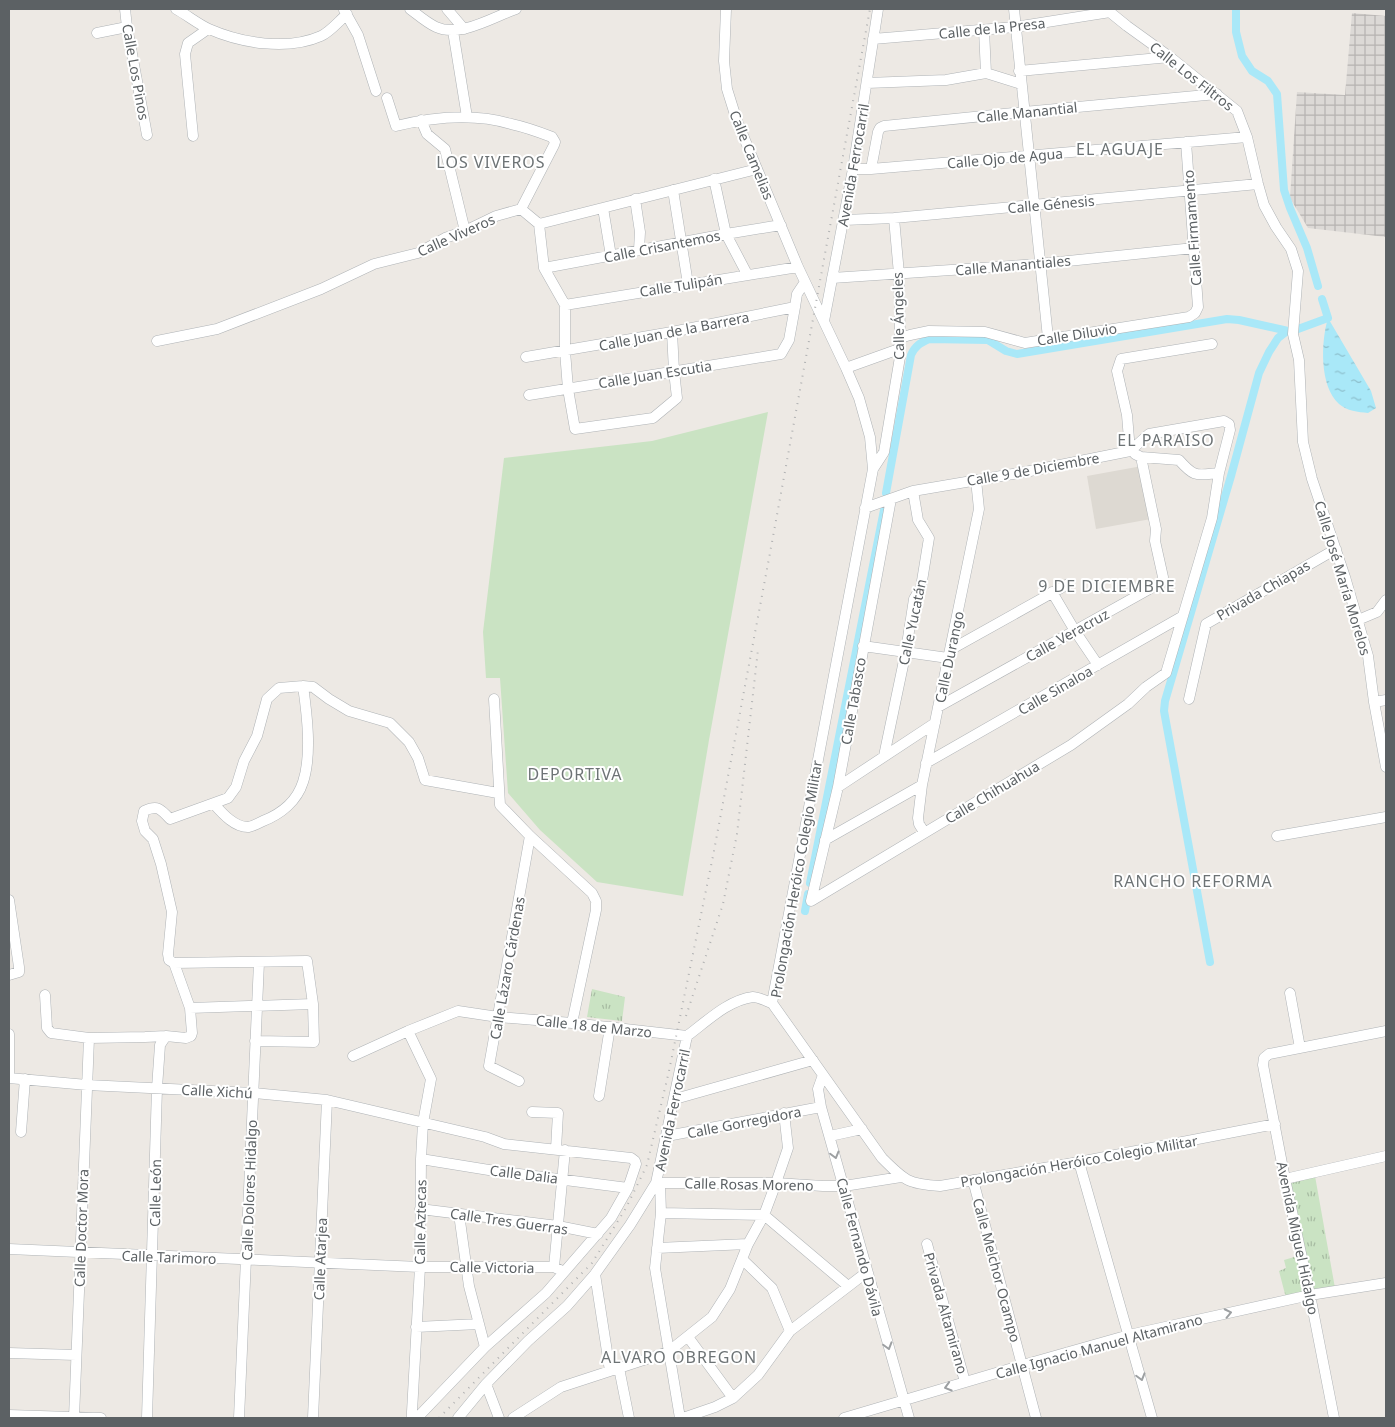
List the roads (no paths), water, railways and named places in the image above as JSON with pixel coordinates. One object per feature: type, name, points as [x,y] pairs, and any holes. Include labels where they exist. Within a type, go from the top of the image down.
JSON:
[{"type":"street","name":"Calle Los Pinos","points":[[125,9],[147,135]]},
{"type":"street","points":[[176,9],[208,29],[267,44],[299,43],[322,36],[345,11],[358,34],[376,92]]},
{"type":"street","points":[[410,9],[436,27],[453,31],[464,29],[503,11],[516,9]]},
{"type":"street","points":[[447,9],[464,29]]},
{"type":"street","name":"Calle Camelias","points":[[726,9],[724,61],[727,89],[737,121],[811,294]]},
{"type":"street","name":"Avenida Ferrocarril","points":[[824,321],[853,169],[878,9]]},
{"type":"street","points":[[1014,9],[1048,338]]},
{"type":"street","name":"Calle de la Presa","points":[[873,39],[1015,27],[1108,10]]},
{"type":"street","name":"Calle Los Filtros","points":[[1108,10],[1217,94],[1237,112],[1247,137],[1264,205],[1291,249],[1298,271],[1293,334],[1299,360],[1303,442],[1312,479]]},
{"type":"street","points":[[97,33],[127,27]]},
{"type":"street","points":[[193,136],[185,54],[188,43],[208,29]]},
{"type":"street","points":[[984,30],[986,73]]},
{"type":"street","points":[[453,31],[467,117]]},
{"type":"street","points":[[1019,71],[1170,57]]},
{"type":"street","points":[[866,83],[946,80],[986,73],[1021,84]]},
{"type":"street","name":"Calle Manantial","points":[[871,169],[878,132],[884,126],[1217,94]]},
{"type":"street","points":[[387,98],[396,126],[421,120],[467,117],[510,123],[552,137],[554,146],[521,208],[539,224],[544,268],[565,305],[565,351],[568,389],[575,430],[653,418],[677,398],[672,332]]},
{"type":"street","points":[[421,120],[427,134],[446,149],[465,231]]},
{"type":"street","name":"Calle Ojo de Agua","points":[[853,169],[1247,137]]},
{"type":"street","name":"Calle Firmamento","points":[[1186,142],[1198,307],[1195,313]]},
{"type":"street","points":[[539,224],[757,169]]},
{"type":"street","points":[[714,179],[726,234],[747,274]]},
{"type":"street","name":"Calle Génesis","points":[[844,220],[894,218],[1034,206],[1258,184]]},
{"type":"street","points":[[673,190],[688,284]]},
{"type":"street","points":[[635,200],[640,232],[639,250]]},
{"type":"street","name":"Calle Viveros","points":[[157,341],[217,328],[321,289],[374,264],[418,253],[445,238],[496,216],[521,208]]},
{"type":"street","points":[[603,208],[611,256]]},
{"type":"street","name":"Calle Ángeles","points":[[873,469],[884,452],[900,357],[899,274],[894,218]]},
{"type":"street","name":"Calle Crisantemos","points":[[544,268],[780,225]]},
{"type":"street","name":"Calle Manantiales","points":[[832,278],[1039,264],[1194,248]]},
{"type":"street","name":"Calle Tulipán","points":[[565,305],[798,267]]},
{"type":"street","points":[[795,308],[797,294],[806,282]]},
{"type":"street","name":"Prolongación Heróico Colegio Militar","points":[[811,294],[859,398],[870,437],[873,469],[772,1002],[882,1158],[901,1177],[917,1185],[940,1186],[1079,1162],[1275,1124]]},
{"type":"street","name":"Calle Juan de la Barrera","points":[[526,357],[672,332],[795,308]]},
{"type":"street","name":"Calle Juan Escutia","points":[[529,395],[781,354],[789,340],[795,308]]},
{"type":"street","name":"Calle Diluvio","points":[[846,368],[900,344],[910,334],[929,331],[985,332],[1025,343],[1189,317],[1195,313]]},
{"type":"street","points":[[1183,616],[1212,518],[1219,473],[1197,475],[1188,470],[1179,460],[1141,457],[1130,451],[1127,415],[1117,371],[1121,359],[1212,344]]},
{"type":"street","name":"Calle 9 de Diciembre","points":[[891,499],[913,491],[1130,451],[1150,434],[1224,421],[1229,424],[1230,430],[1219,473]]},
{"type":"street","name":"Calle Veracruz","points":[[938,706],[1162,582],[1163,577],[1155,541],[1156,530],[1141,457]]},
{"type":"street","name":"Calle José María Morelos","points":[[1312,479],[1336,549],[1368,656],[1386,767]]},
{"type":"street","name":"Calle Durango","points":[[924,832],[918,818],[922,785],[979,509],[976,480]]},
{"type":"street","name":"Calle Yucatán","points":[[884,756],[906,651],[914,599],[921,587],[929,538],[918,520],[913,491]]},
{"type":"street","points":[[865,508],[891,499]]},
{"type":"street","name":"Calle Tabasco","points":[[811,901],[838,786],[891,499]]},
{"type":"street","name":"Privada Chiapas","points":[[1189,699],[1206,624],[1336,549]]},
{"type":"street","points":[[863,646],[949,654],[1068,584]]},
{"type":"street","points":[[1052,592],[1098,665]]},
{"type":"street","points":[[1358,620],[1377,612],[1386,600]]},
{"type":"street","name":"Calle Sinaloa","points":[[926,763],[1183,616]]},
{"type":"street","name":"Calle Chihuahua","points":[[811,901],[1071,745],[1128,704],[1146,687],[1166,673],[1183,616]]},
{"type":"street","points":[[214,804],[225,816],[235,823],[248,827],[276,816],[293,801],[303,783],[308,757],[303,686]]},
{"type":"street","points":[[255,1041],[314,1042],[313,1004],[307,961],[174,963],[169,960],[172,912],[153,839],[145,831],[142,821],[144,811],[152,807],[162,810],[170,819],[228,798],[236,787],[244,761],[257,736],[266,699],[280,688],[303,686],[313,687],[329,700],[349,711],[390,723],[409,742],[418,758],[425,780],[498,793]]},
{"type":"street","points":[[494,698],[500,805],[530,836],[592,893],[596,901],[596,910],[572,1023]]},
{"type":"street","points":[[1374,702],[1386,700]]},
{"type":"street","points":[[838,786],[935,723]]},
{"type":"street","points":[[825,840],[922,785]]},
{"type":"street","points":[[1277,836],[1386,817]]},
{"type":"street","name":"Calle Lázaro Cárdenas","points":[[519,1080],[489,1066],[530,836]]},
{"type":"street","points":[[9,900],[19,967],[14,974]]},
{"type":"street","name":"Calle Dolores Hidalgo","points":[[239,1418],[259,962]]},
{"type":"street","points":[[45,995],[47,1028],[52,1034],[88,1038],[166,1036],[186,1038],[191,1036],[192,1033],[190,1008],[174,963]]},
{"type":"street","points":[[1290,993],[1300,1048],[1386,1030]]},
{"type":"street","points":[[687,1036],[718,1012],[736,1002],[754,997],[772,1002]]},
{"type":"street","points":[[190,1008],[313,1004]]},
{"type":"street","name":"Calle 18 de Marzo","points":[[353,1056],[408,1031],[458,1012],[687,1036]]},
{"type":"street","points":[[599,1096],[610,1027]]},
{"type":"street","name":"Calle Aztecas","points":[[408,1031],[430,1079],[423,1123],[421,1159],[420,1266],[412,1418]]},
{"type":"street","points":[[9,1034],[9,1078]]},
{"type":"street","name":"Calle León","points":[[147,1418],[157,1088],[160,1045],[166,1036]]},
{"type":"street","name":"Avenida Ferrocarril","points":[[658,1183],[687,1036]]},
{"type":"street","name":"Calle Doctor Mora","points":[[74,1418],[88,1038]]},
{"type":"street","name":"Avenida Miguel Hidalgo","points":[[1300,1048],[1269,1054],[1264,1058],[1263,1065],[1334,1418]]},
{"type":"street","points":[[675,1099],[813,1060]]},
{"type":"street","name":"Calle Fernando Dávila","points":[[823,1074],[818,1089],[821,1108],[909,1418]]},
{"type":"street","name":"Calle Xichú","points":[[9,1078],[87,1085],[253,1093],[327,1100],[485,1137],[504,1144],[631,1158],[636,1161],[636,1164],[628,1188]]},
{"type":"street","points":[[22,1132],[25,1079]]},
{"type":"street","name":"Calle Atarjea","points":[[313,1418],[327,1100]]},
{"type":"street","name":"Calle Gorregidora","points":[[667,1136],[784,1113],[821,1108]]},
{"type":"street","points":[[532,1112],[558,1113],[562,1179],[558,1226],[559,1270]]},
{"type":"street","points":[[513,1418],[561,1387],[668,1352],[712,1317],[730,1289],[748,1244],[764,1215],[776,1183],[788,1148],[784,1113]]},
{"type":"street","points":[[830,1136],[862,1129]]},
{"type":"street","points":[[1285,1179],[1386,1156]]},
{"type":"street","name":"Calle Dalia","points":[[421,1159],[495,1171],[628,1188]]},
{"type":"street","points":[[1079,1162],[1152,1418]]},
{"type":"street","name":"Calle Rosas Moreno","points":[[658,1183],[776,1183],[844,1186],[901,1177]]},
{"type":"street","name":"Calle Melchor Ocampo","points":[[973,1180],[1036,1418]]},
{"type":"street","points":[[658,1183],[661,1213],[655,1268],[680,1418]]},
{"type":"street","points":[[458,1418],[486,1384],[528,1341],[567,1306],[595,1274],[658,1183]]},
{"type":"street","points":[[416,1418],[485,1347],[546,1294],[559,1270],[598,1234],[612,1218],[628,1188]]},
{"type":"street","name":"Calle Tres Guerras","points":[[420,1209],[558,1226],[598,1234]]},
{"type":"street","points":[[661,1213],[764,1215],[848,1286]]},
{"type":"street","points":[[459,1214],[469,1286],[485,1347]]},
{"type":"street","points":[[657,1248],[748,1244]]},
{"type":"street","name":"Privada Altamirano","points":[[927,1244],[965,1382]]},
{"type":"street","name":"Calle Tarimoro","points":[[9,1249],[420,1266]]},
{"type":"street","points":[[742,1259],[772,1288],[790,1331]]},
{"type":"street","name":"Calle Victoria","points":[[420,1266],[559,1270]]},
{"type":"street","points":[[683,1418],[715,1407],[733,1398],[758,1375],[790,1331],[867,1272]]},
{"type":"street","points":[[595,1274],[614,1369],[628,1418]]},
{"type":"street","name":"Calle Ignacio Manuel Altamirano","points":[[844,1418],[1129,1335],[1310,1295],[1386,1283]]},
{"type":"street","points":[[416,1327],[479,1324]]},
{"type":"street","points":[[688,1337],[733,1398]]},
{"type":"street","points":[[9,1353],[76,1354]]},
{"type":"street","points":[[486,1384],[500,1418]]},
{"type":"street","points":[[9,1415],[101,1418]]},
{"type":"water","points":[[1328,318],[1371,391],[1376,408],[1368,413],[1346,408],[1339,404],[1332,396],[1323,363],[1324,339]]},
{"type":"waterway","points":[[1236,9],[1236,32],[1242,56],[1252,71],[1268,81],[1277,94],[1284,190],[1307,248],[1318,286]]},
{"type":"waterway","points":[[1298,329],[1328,318],[1322,299]]},
{"type":"waterway","points":[[886,493],[911,355],[918,345],[929,339],[988,340],[1006,351],[1017,354],[1227,319],[1288,331]]},
{"type":"waterway","points":[[1210,962],[1164,711],[1165,701],[1259,373],[1278,338],[1287,331]]},
{"type":"waterway","points":[[810,883],[885,505]]},
{"type":"waterway","points":[[805,911],[808,894]]},
{"type":"railway","points":[[439,1418],[592,1263],[626,1208],[647,1165],[669,1071],[713,856],[870,9]]},
{"type":"railway","points":[[686,1016],[723,904],[737,834],[758,650]]},
{"type":"district","name":"EL AGUAJE","points":[[1120,149]]},
{"type":"district","name":"LOS VIVEROS","points":[[491,162]]},
{"type":"district","name":"EL PARAISO","points":[[1166,440]]},
{"type":"district","name":"9 DE DICIEMBRE","points":[[1107,586]]},
{"type":"district","name":"DEPORTIVA","points":[[575,774]]},
{"type":"district","name":"RANCHO REFORMA","points":[[1193,881]]},
{"type":"district","name":"ALVARO OBREGON","points":[[679,1357]]}]
